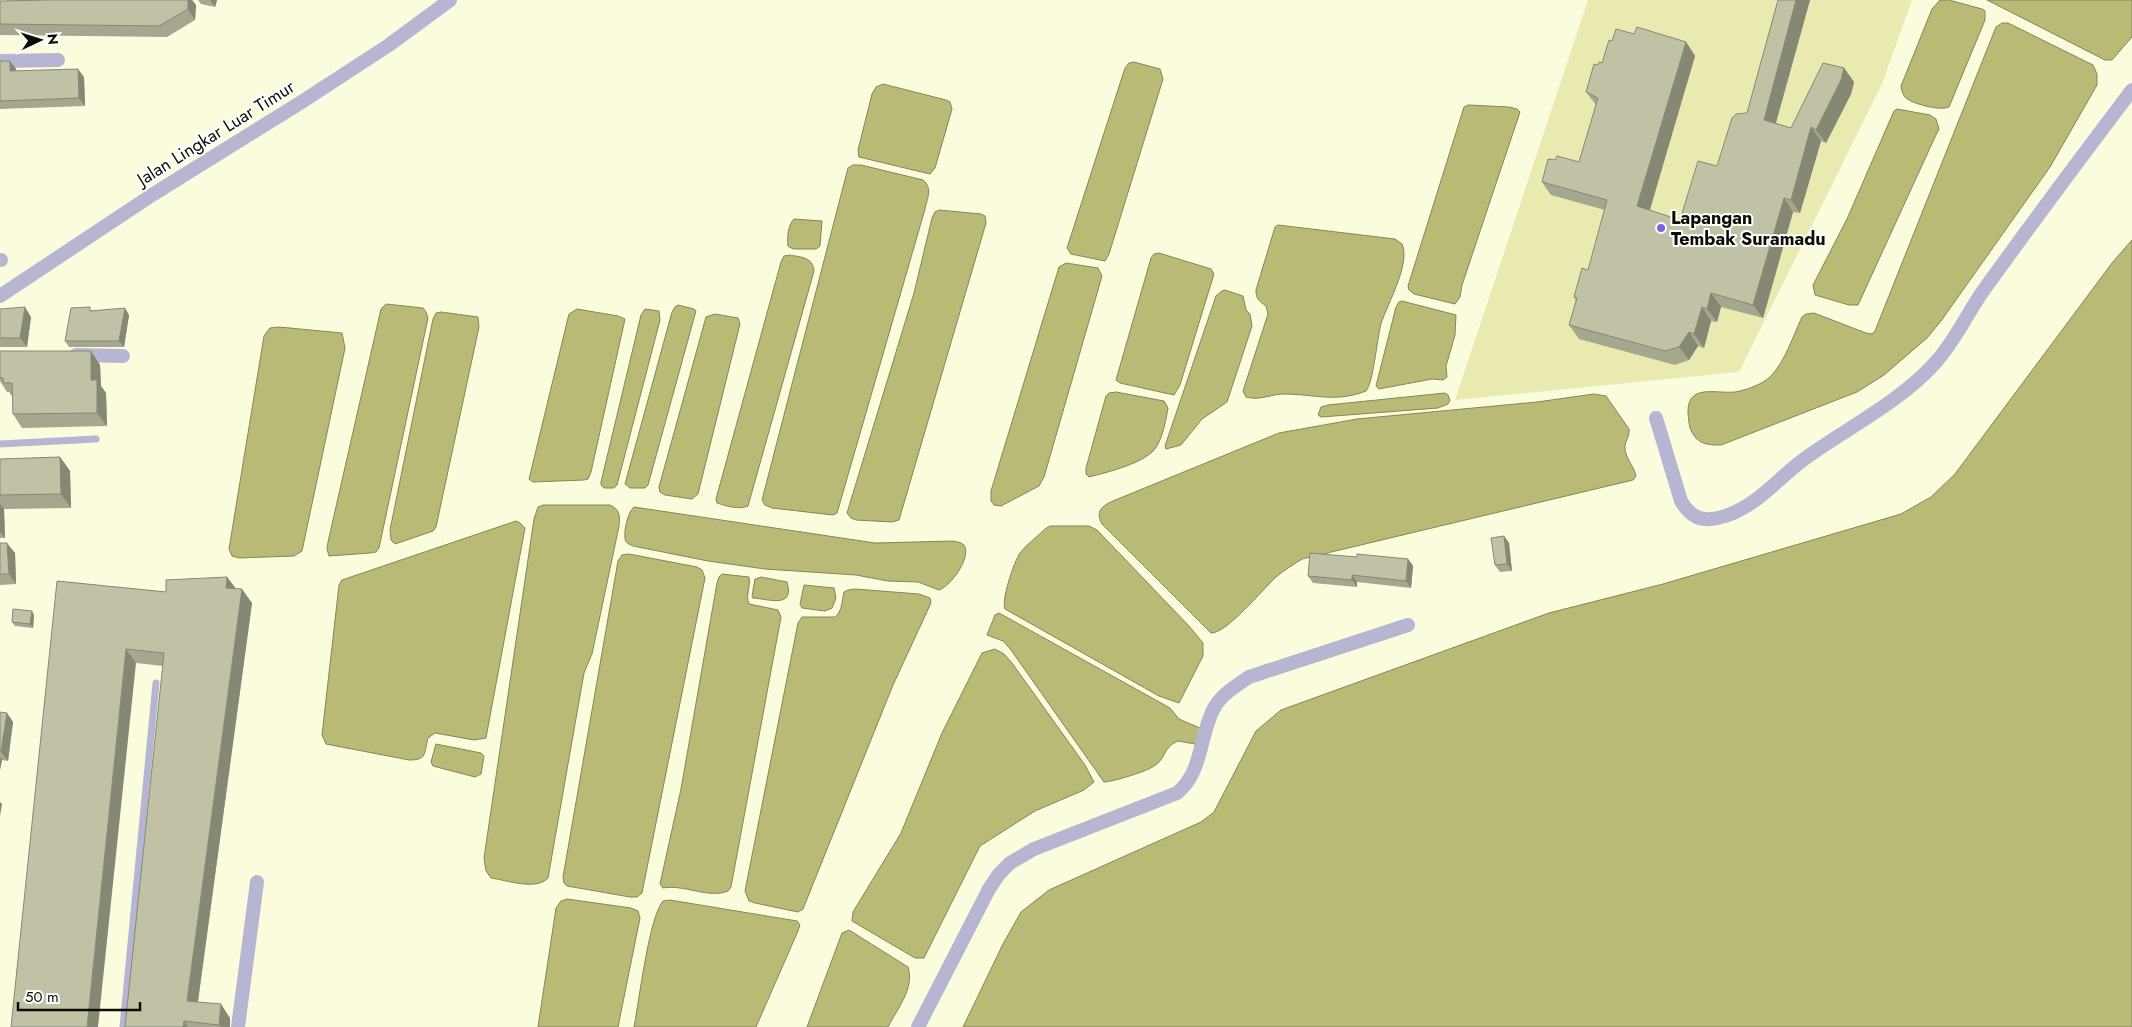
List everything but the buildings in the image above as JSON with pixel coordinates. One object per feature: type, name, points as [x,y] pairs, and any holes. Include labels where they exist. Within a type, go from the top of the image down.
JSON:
[{"type":"street","name":"Jalan Lingkar Luar Timur","points":[[0,296],[152,195],[373,55],[450,0]]},
{"type":"street","points":[[0,61],[58,60]]},
{"type":"street","points":[[1656,418],[1681,501],[1688,512],[1698,518],[1708,520],[1719,518],[1736,513],[1760,498],[1773,484],[1806,458],[1902,392],[1934,364],[1951,344],[1982,293],[2132,90]]},
{"type":"street","points":[[64,355],[123,356]]},
{"type":"street","points":[[918,1027],[989,889],[999,874],[1010,863],[1034,849],[1177,793],[1193,774],[1213,710],[1226,693],[1249,677],[1408,625]]},
{"type":"street","points":[[238,1027],[257,882]]},
{"type":"lane","points":[[0,444],[96,439]]},
{"type":"lane","points":[[123,1027],[156,683]]},
{"type":"shaded area","name":"Lapangan Tembak Suramadu","points":[[1588,0],[1912,0],[1882,84],[1739,372],[1455,400]]},
{"type":"shaded area","points":[[1940,0],[1949,0],[1982,9],[1985,11],[1985,20],[1949,107],[1935,108],[1907,99],[1902,92],[1901,86],[1932,9]]},
{"type":"shaded area","points":[[1987,0],[2132,0],[2132,37],[2112,60],[2105,60]]},
{"type":"shaded area","points":[[2002,23],[2008,23],[2093,65],[2097,74],[2097,85],[2050,167],[1941,321],[1927,338],[1884,375],[1857,392],[1721,445],[1701,442],[1692,432],[1689,424],[1689,404],[1692,397],[1704,392],[1735,392],[1753,387],[1766,380],[1780,364],[1802,317],[1806,314],[1814,313],[1866,333],[1872,334],[1875,331],[1996,27]]},
{"type":"shaded area","points":[[1134,62],[1160,69],[1163,79],[1109,254],[1105,261],[1071,254],[1067,248],[1125,68],[1129,63]]},
{"type":"shaded area","points":[[883,84],[950,102],[952,109],[935,168],[930,174],[859,157],[858,150],[872,94],[876,87]]},
{"type":"shaded area","points":[[1468,105],[1509,107],[1520,112],[1462,285],[1460,297],[1455,304],[1414,294],[1409,290],[1408,286],[1464,107]]},
{"type":"shaded area","points":[[1897,109],[1930,115],[1936,119],[1939,129],[1858,305],[1849,305],[1815,295],[1813,285],[1847,219],[1894,111]]},
{"type":"shaded area","points":[[853,165],[861,165],[923,180],[929,190],[928,198],[837,513],[833,515],[772,508],[765,505],[762,500],[848,168]]},
{"type":"shaded area","points":[[939,210],[981,214],[985,216],[986,223],[899,520],[892,522],[856,520],[847,513],[914,293],[932,218],[935,212]]},
{"type":"shaded area","points":[[794,219],[822,221],[820,246],[816,249],[793,249],[788,246],[788,231]]},
{"type":"shaded area","points":[[1278,225],[1395,239],[1402,244],[1404,252],[1401,273],[1381,324],[1373,371],[1366,391],[1344,397],[1279,394],[1261,398],[1246,397],[1243,391],[1268,314],[1266,306],[1257,298],[1256,290],[1275,227]]},
{"type":"shaded area","points":[[2132,240],[2132,1027],[963,1027],[1003,944],[1021,912],[1049,890],[1201,822],[1214,812],[1256,731],[1281,710],[1549,613],[1663,584],[1901,514],[1931,497],[1955,474],[2112,263]]},
{"type":"shaded area","points":[[1159,253],[1211,269],[1214,274],[1180,385],[1174,395],[1120,383],[1116,380],[1151,258],[1154,254]]},
{"type":"shaded area","points":[[789,255],[809,260],[814,271],[748,506],[737,508],[728,506],[717,503],[716,499],[781,262],[784,256]]},
{"type":"shaded area","points":[[1066,263],[1098,268],[1102,276],[1044,477],[1039,486],[1001,506],[994,505],[991,501],[991,491],[1059,267]]},
{"type":"shaded area","points":[[1225,290],[1243,296],[1246,310],[1250,314],[1252,326],[1227,402],[1202,419],[1181,445],[1166,449],[1165,446],[1216,296]]},
{"type":"shaded area","points":[[1402,301],[1456,315],[1455,335],[1446,366],[1447,377],[1443,380],[1432,379],[1379,389],[1376,386],[1396,307]]},
{"type":"shaded area","points":[[386,304],[423,308],[428,318],[379,548],[376,552],[370,553],[329,556],[328,542],[381,309]]},
{"type":"shaded area","points":[[678,305],[696,311],[648,485],[645,488],[630,488],[625,484],[672,312]]},
{"type":"shaded area","points":[[577,309],[618,316],[625,319],[591,472],[588,479],[584,480],[533,482],[529,479],[569,314]]},
{"type":"shaded area","points":[[645,309],[659,311],[660,320],[617,485],[614,488],[604,488],[601,482],[641,315]]},
{"type":"shaded area","points":[[436,313],[478,317],[479,327],[436,527],[433,531],[395,544],[391,540],[390,530],[433,319]]},
{"type":"shaded area","points":[[715,314],[738,318],[740,324],[698,494],[692,499],[665,495],[660,492],[659,487],[706,317]]},
{"type":"shaded area","points":[[279,327],[342,333],[345,348],[302,551],[294,556],[239,558],[232,556],[229,549],[264,336],[270,328]]},
{"type":"shaded area","points":[[1116,392],[1164,401],[1168,408],[1163,432],[1157,446],[1145,457],[1126,466],[1089,477],[1086,474],[1086,468],[1106,396],[1109,393]]},
{"type":"shaded area","points":[[1445,393],[1450,400],[1448,404],[1438,408],[1321,417],[1318,415],[1321,407],[1328,405]]},
{"type":"shaded area","points":[[1594,394],[1606,396],[1629,429],[1625,449],[1636,476],[1633,480],[1302,559],[1276,577],[1235,619],[1218,631],[1211,633],[1102,524],[1099,516],[1103,507],[1109,503],[1279,433],[1357,419],[1537,402]]},
{"type":"shaded area","points":[[543,505],[610,505],[618,511],[619,526],[592,654],[584,673],[548,878],[543,882],[529,884],[491,878],[486,871],[484,858],[534,519],[538,507]]},
{"type":"shaded area","points":[[634,507],[875,543],[953,541],[964,545],[966,550],[959,570],[949,583],[939,590],[918,582],[888,581],[856,575],[765,569],[708,561],[633,546],[626,541],[625,534],[628,517]]},
{"type":"shaded area","points":[[516,521],[525,528],[486,738],[474,740],[435,733],[428,738],[424,755],[415,760],[326,744],[322,735],[339,585],[342,580]]},
{"type":"shaded area","points":[[1050,526],[1089,526],[1097,530],[1203,643],[1203,656],[1179,703],[1159,696],[1005,609],[1006,590],[1017,558],[1026,547]]},
{"type":"shaded area","points":[[629,554],[697,567],[702,570],[705,578],[642,893],[637,897],[567,886],[564,883],[563,877],[618,561],[622,555]]},
{"type":"shaded area","points":[[722,574],[749,577],[749,604],[778,610],[781,617],[731,887],[728,891],[720,893],[704,893],[671,887],[663,888],[660,884],[681,789],[717,583]]},
{"type":"shaded area","points":[[761,577],[787,582],[787,596],[779,600],[753,598],[755,579]]},
{"type":"shaded area","points":[[804,585],[834,588],[836,598],[832,608],[825,611],[802,608],[800,604]]},
{"type":"shaded area","points":[[855,589],[919,594],[930,598],[931,603],[893,685],[803,909],[798,912],[755,903],[749,901],[745,891],[798,623],[802,617],[835,617],[840,609],[844,592]]},
{"type":"shaded area","points":[[999,613],[1170,708],[1179,719],[1202,729],[1195,744],[1178,741],[1170,746],[1158,763],[1150,768],[1130,776],[1104,782],[1011,650],[1003,641],[987,635],[995,615]]},
{"type":"shaded area","points":[[995,649],[1004,654],[1012,663],[1085,765],[1094,782],[1084,790],[1035,811],[980,846],[924,958],[915,958],[852,921],[853,912],[901,833],[942,733],[982,653]]},
{"type":"shaded area","points":[[436,744],[481,753],[484,756],[481,774],[475,777],[433,766],[431,762]]},
{"type":"shaded area","points":[[567,899],[631,908],[638,911],[640,918],[618,1027],[538,1027],[556,908],[561,901]]},
{"type":"shaded area","points":[[670,900],[797,921],[800,925],[756,1027],[634,1027],[653,924],[663,901]]},
{"type":"shaded area","points":[[849,930],[908,967],[909,983],[904,998],[888,1027],[807,1027],[842,933]]},
{"type":"place","name":"Lapangan Tembak Suramadu","points":[[1661,228]]}]
